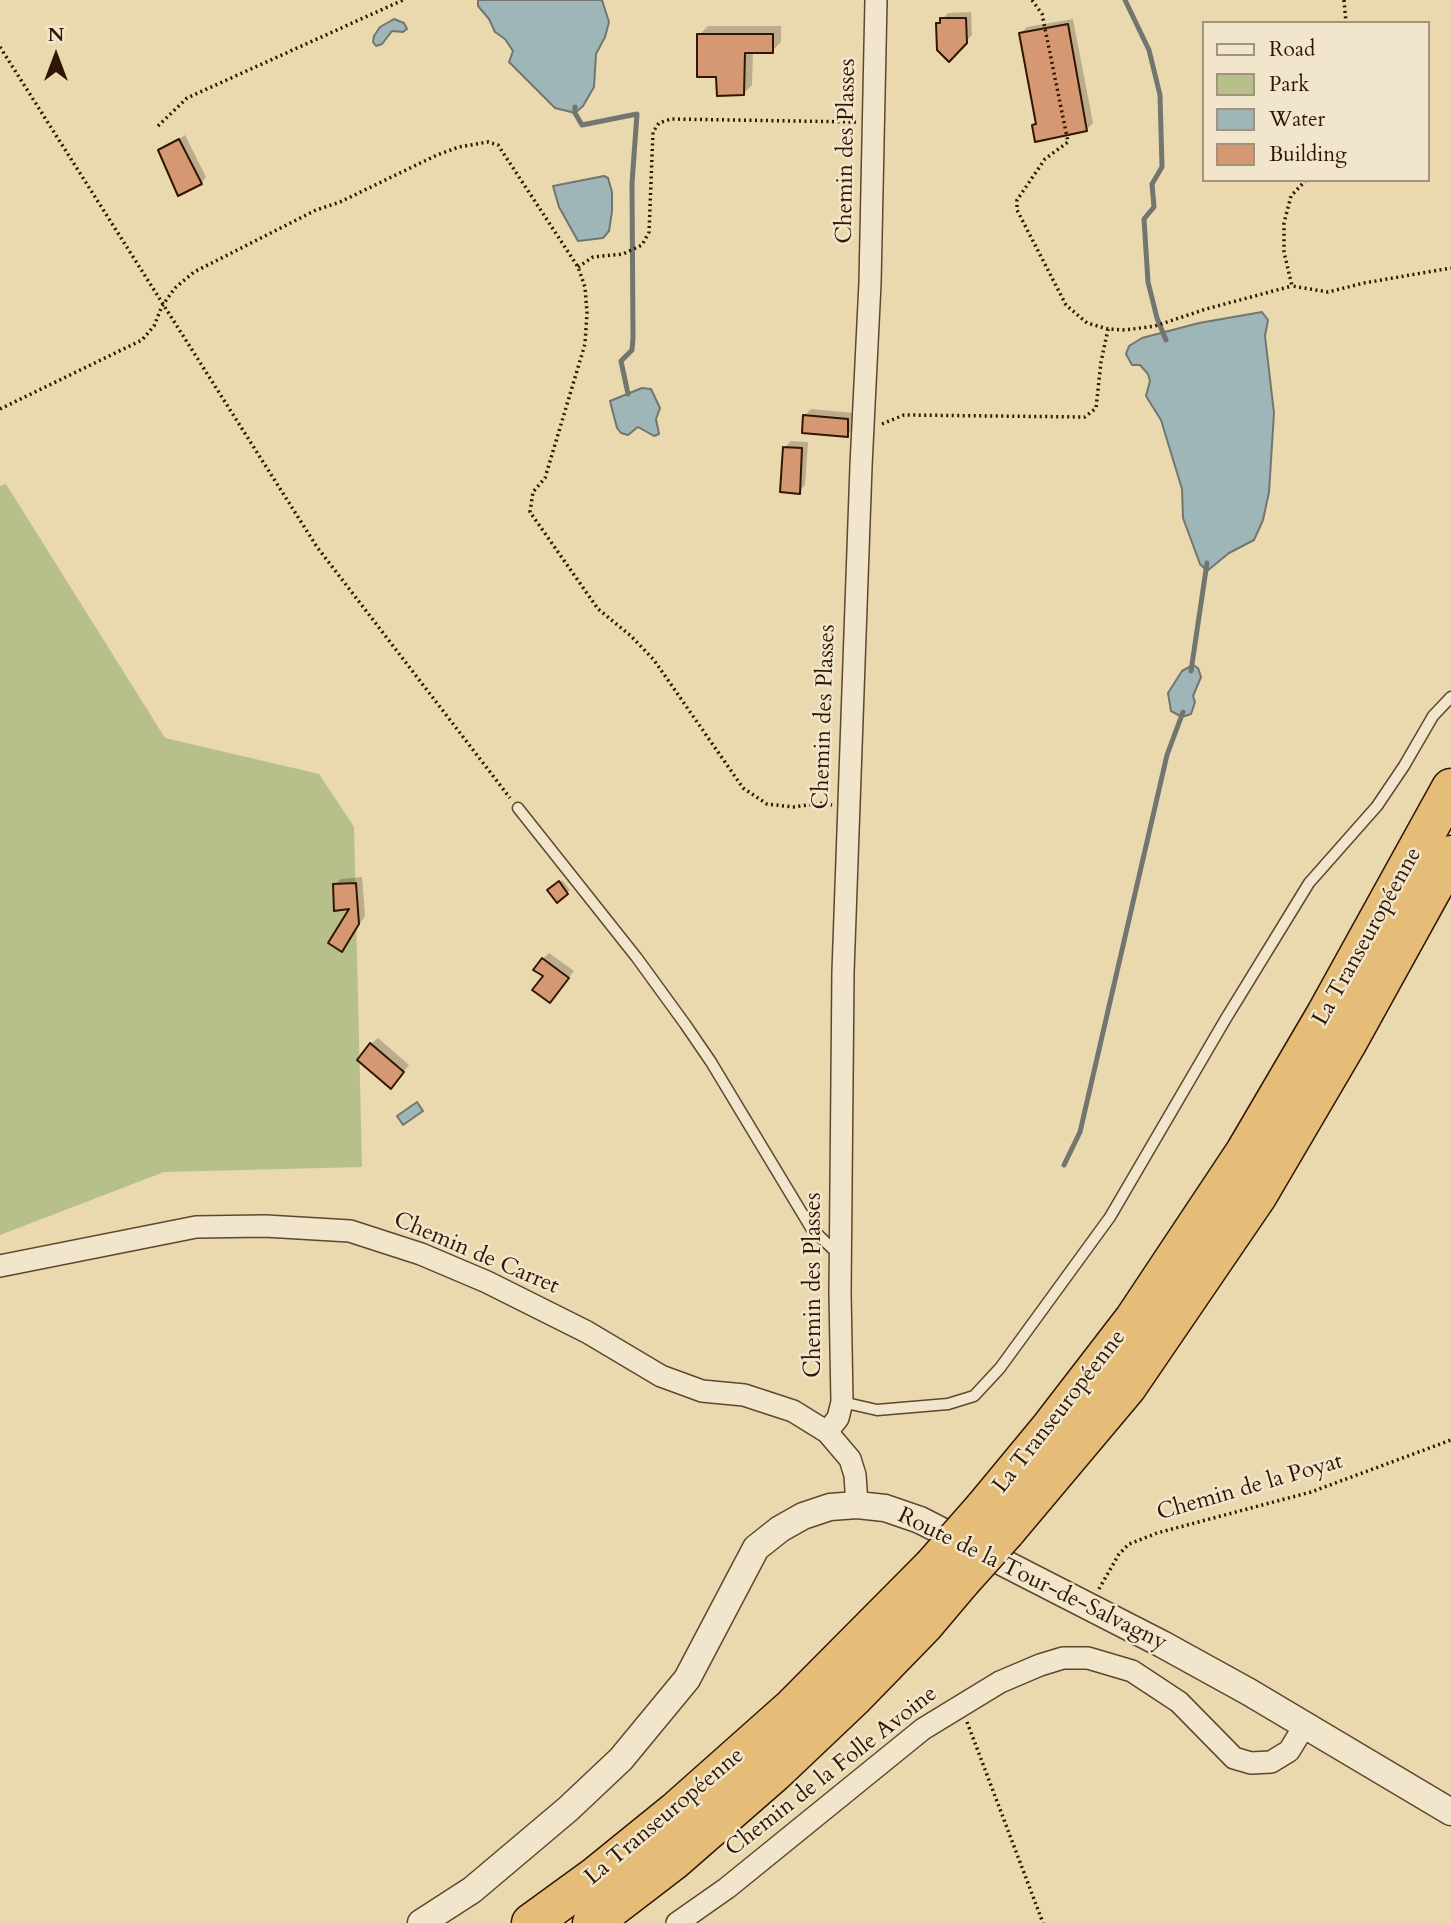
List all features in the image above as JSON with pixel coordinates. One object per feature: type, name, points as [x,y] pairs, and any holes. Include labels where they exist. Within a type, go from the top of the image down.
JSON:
[{"type":"highway","name":"La Transeuropéenne","points":[[994,1520],[1050,1428],[1134,1319],[1245,1152],[1326,1014],[1451,788]]},
{"type":"highway","name":"La Transeuropéenne","points":[[531,1923],[597,1875],[696,1794],[947,1574],[994,1520],[1127,1387],[1258,1195],[1346,1045],[1451,855]]},
{"type":"highway","name":"La Transeuropéenne","points":[[592,1923],[673,1861],[775,1772],[853,1698],[915,1634],[947,1574]]},
{"type":"street","name":"Chemin des Plasses","points":[[827,1432],[838,1418],[842,1402],[840,1256],[844,972],[870,283],[876,0]]},
{"type":"street","name":"Chemin de Carret","points":[[0,1266],[196,1227],[265,1226],[350,1231],[421,1254],[487,1282],[587,1332],[661,1376],[702,1391],[744,1395],[793,1411],[827,1432],[850,1459],[855,1475],[858,1505]]},
{"type":"street","name":"Route de la Tour-de-Salvagny","points":[[421,1923],[472,1890],[568,1809],[621,1759],[687,1679],[756,1548],[780,1529],[803,1516],[830,1507],[858,1505],[885,1508],[920,1520],[1162,1644],[1305,1724],[1451,1812]]},
{"type":"street","name":"Chemin de la Folle Avoine","points":[[677,1923],[747,1872],[888,1756],[961,1704],[1000,1682],[1040,1665],[1078,1657],[1132,1671],[1179,1702],[1234,1758],[1251,1763],[1271,1762],[1289,1751],[1305,1724]]},
{"type":"lane","points":[[842,1402],[877,1410],[948,1404],[974,1396],[1000,1368],[1110,1217],[1309,883],[1377,806],[1404,766],[1424,729],[1451,697]]},
{"type":"lane","points":[[518,808],[653,980],[711,1062],[811,1228],[840,1256]]},
{"type":"path","points":[[158,126],[187,98],[403,0]]},
{"type":"path","points":[[1032,0],[1042,14],[1068,142],[1045,159],[1017,200],[1017,209],[1066,305],[1087,323],[1125,330],[1155,326],[1292,286],[1328,292],[1451,268]]},
{"type":"path","points":[[1343,0],[1346,21]]},
{"type":"path","points":[[0,47],[317,547],[518,808]]},
{"type":"path","points":[[578,267],[593,257],[623,254],[642,245],[649,232],[653,132],[659,123],[671,119],[849,120],[864,123],[874,130]]},
{"type":"path","points":[[0,410],[142,340],[154,327],[162,306],[176,288],[194,272],[316,210],[340,202],[438,155],[459,147],[488,142],[498,145],[578,267],[585,287],[585,344],[545,478],[533,492],[530,512],[598,609],[631,636],[654,660],[743,788],[767,804],[793,807],[823,803],[848,812]]},
{"type":"path","points":[[1292,286],[1284,252],[1284,223],[1291,196],[1304,182]]},
{"type":"path","points":[[882,425],[904,415],[1085,417],[1096,408],[1108,329]]},
{"type":"path","name":"Chemin de la Poyat","points":[[1090,1608],[1112,1565],[1129,1544],[1169,1529],[1311,1492],[1451,1440]]},
{"type":"path","points":[[961,1704],[1043,1923]]},
{"type":"green space","points":[[6,484],[165,738],[319,774],[354,827],[362,1167],[164,1172],[0,1235],[0,486]]},
{"type":"water","points":[[478,0],[602,0],[609,22],[596,54],[594,87],[583,106],[575,113],[555,108],[509,62],[513,51],[505,39],[495,32],[478,6]]},
{"type":"water","points":[[394,19],[404,23],[407,29],[403,32],[392,31],[382,44],[376,46],[373,42],[374,36],[380,27]]},
{"type":"water","points":[[604,176],[608,178],[612,192],[609,231],[603,238],[578,241],[559,207],[553,186]]},
{"type":"water","points":[[1262,312],[1268,320],[1265,336],[1274,413],[1269,492],[1263,520],[1254,540],[1229,553],[1207,571],[1200,564],[1183,518],[1182,489],[1161,420],[1146,396],[1150,381],[1148,374],[1140,365],[1132,365],[1126,354],[1129,346],[1142,338],[1199,323]]},
{"type":"water","points":[[642,388],[651,389],[660,408],[656,419],[659,434],[654,436],[638,427],[628,435],[621,433],[617,428],[610,401]]},
{"type":"water","points":[[1193,665],[1198,668],[1201,677],[1193,696],[1195,702],[1191,714],[1182,717],[1171,711],[1168,693],[1182,671]]},
{"type":"water","points":[[417,1102],[423,1111],[403,1125],[397,1116]]},
{"type":"building","points":[[940,18],[966,18],[967,43],[949,62],[937,50],[936,23],[940,23]]},
{"type":"building","points":[[1068,24],[1087,131],[1035,142],[1032,125],[1036,124],[1019,33]]},
{"type":"building","points":[[697,34],[773,34],[773,53],[745,53],[744,95],[717,96],[716,77],[697,77]]},
{"type":"building","points":[[179,139],[202,184],[178,196],[158,150]]},
{"type":"building","points":[[803,415],[848,419],[848,437],[802,433]]},
{"type":"building","points":[[783,447],[802,448],[800,494],[780,492]]},
{"type":"building","points":[[559,881],[568,894],[557,903],[547,890]]},
{"type":"building","points":[[356,883],[359,924],[342,952],[328,943],[349,909],[334,911],[333,884]]},
{"type":"building","points":[[542,958],[569,978],[550,1003],[532,990],[543,976],[533,970]]},
{"type":"building","points":[[370,1043],[404,1072],[391,1089],[357,1060]]},
{"type":"waterway","points":[[1125,0],[1149,50],[1160,95],[1162,167],[1152,184],[1154,207],[1144,219],[1148,282],[1166,340]]},
{"type":"waterway","points":[[575,107],[575,113],[582,125],[637,114],[632,183],[633,338],[632,350],[621,361],[628,394]]},
{"type":"waterway","points":[[1191,671],[1207,563]]},
{"type":"waterway","points":[[1064,1165],[1080,1132],[1167,755],[1183,712]]}]
